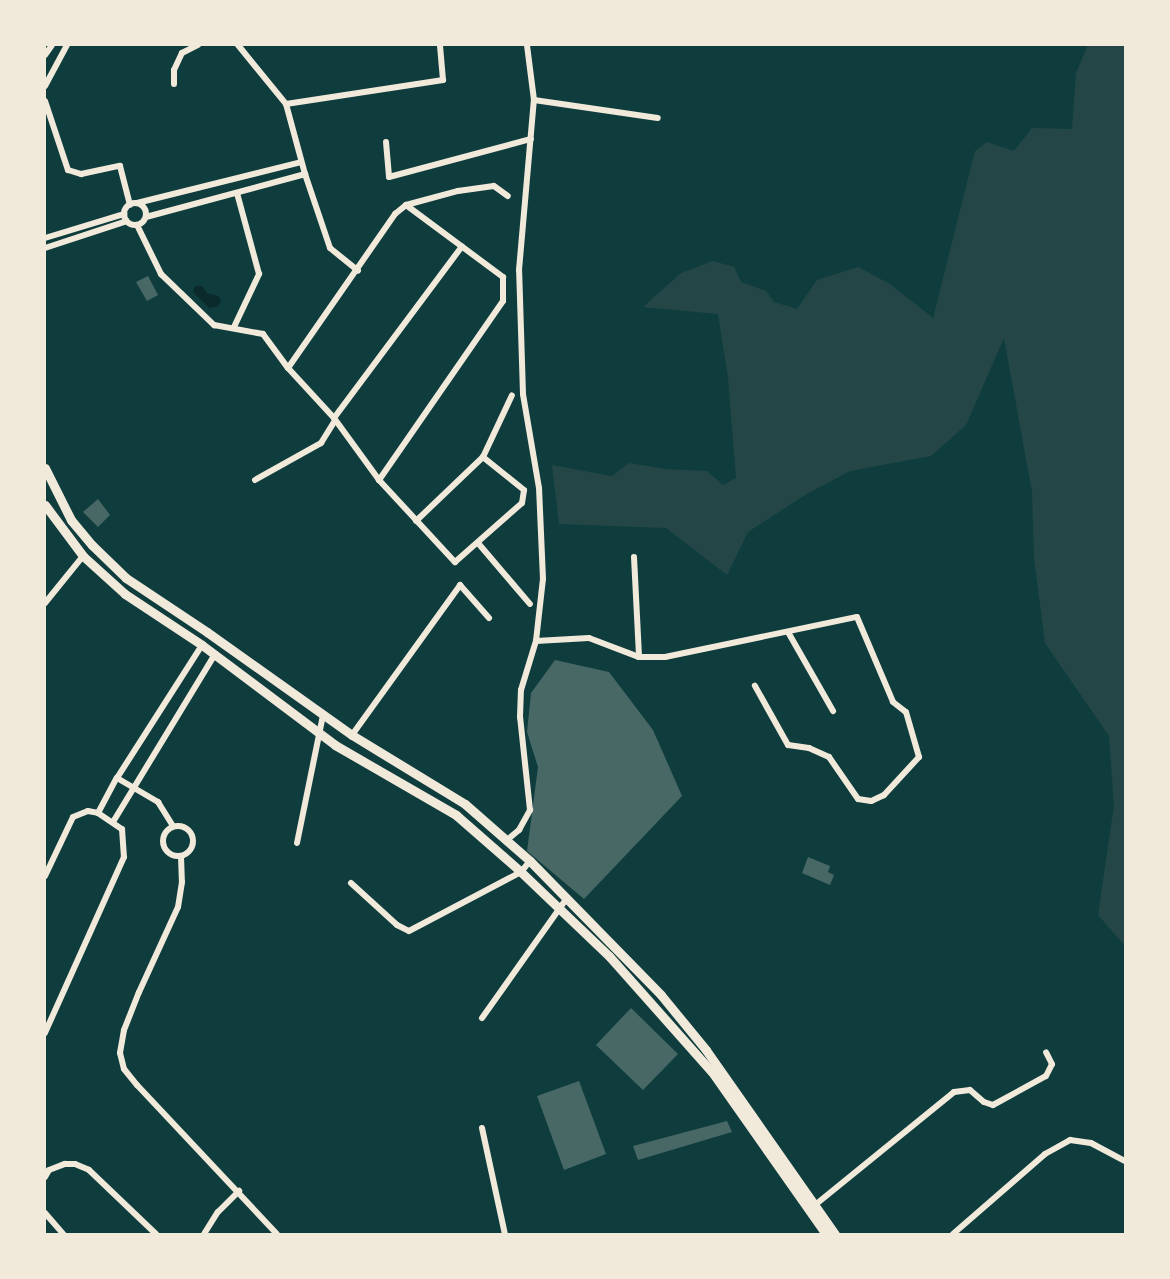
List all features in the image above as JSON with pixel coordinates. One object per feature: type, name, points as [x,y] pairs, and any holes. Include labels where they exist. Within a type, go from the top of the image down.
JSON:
[{"type":"main road","points":[[45,468],[71,520],[92,545],[126,578],[352,735],[465,804],[530,861],[661,995],[699,1041],[835,1234]]},
{"type":"main road","points":[[45,505],[83,556],[125,594],[215,654],[335,745],[456,815],[521,872],[609,956],[712,1072],[826,1234]]},
{"type":"street","points":[[45,55],[52,45]]},
{"type":"street","points":[[45,86],[67,45]]},
{"type":"street","points":[[174,84],[174,69],[182,53],[198,45]]},
{"type":"street","points":[[238,45],[286,104],[301,162],[330,248],[358,271]]},
{"type":"street","points":[[286,104],[443,80],[440,45]]},
{"type":"street","points":[[507,840],[519,831],[530,810],[520,717],[521,690],[536,641],[543,579],[539,488],[523,394],[519,270],[534,100],[527,45]]},
{"type":"street","points":[[534,100],[658,118]]},
{"type":"street","points":[[45,101],[68,170],[81,174],[120,166],[130,205]]},
{"type":"street","points":[[386,142],[389,177],[531,140]]},
{"type":"street","points":[[45,238],[124,214],[130,205],[301,162]]},
{"type":"street","points":[[137,225],[146,217],[305,174]]},
{"type":"street","points":[[288,368],[358,271],[395,214],[406,205],[458,191],[494,186],[508,196]]},
{"type":"street","points":[[234,327],[259,274],[237,193]]},
{"type":"street","points":[[137,203],[143,206],[146,217]]},
{"type":"street","points":[[379,480],[503,301],[503,277],[406,205]]},
{"type":"street","points":[[124,214],[127,221]]},
{"type":"street","points":[[45,248],[127,221],[137,225],[161,274],[214,325],[263,334],[288,368],[335,419],[379,480],[456,562],[522,503],[524,490],[483,457]]},
{"type":"street","points":[[255,480],[321,443],[335,419],[462,246]]},
{"type":"street","points":[[416,521],[483,457],[512,395]]},
{"type":"street","points":[[478,543],[530,604]]},
{"type":"street","points":[[45,603],[83,556]]},
{"type":"street","points":[[634,557],[639,657]]},
{"type":"street","points":[[352,735],[460,585],[489,618]]},
{"type":"street","points":[[536,641],[589,638],[639,657],[665,657],[857,617],[893,702],[906,711],[919,757],[884,795],[872,801],[858,799],[829,757],[809,748],[788,745],[755,687]]},
{"type":"street","points":[[788,632],[833,711]]},
{"type":"street","points":[[98,813],[117,778],[201,645]]},
{"type":"street","points":[[113,822],[132,787],[215,654]]},
{"type":"street","points":[[297,843],[323,715]]},
{"type":"street","points":[[117,778],[158,802],[173,826]]},
{"type":"street","points":[[45,876],[73,817],[88,811],[98,813],[122,829],[124,857],[45,1033]]},
{"type":"street","points":[[173,826],[187,828],[192,837],[189,850],[181,856],[171,855],[164,847],[165,832],[173,826]]},
{"type":"street","points":[[181,856],[182,882],[178,907],[124,1030],[120,1053],[124,1069],[277,1234]]},
{"type":"street","points":[[351,883],[397,925],[409,931],[521,872],[530,861]]},
{"type":"street","points":[[482,1018],[567,898]]},
{"type":"street","points":[[815,1205],[954,1092],[970,1090],[984,1102],[993,1105],[1047,1076],[1052,1064],[1046,1052]]},
{"type":"street","points":[[482,1128],[505,1234]]},
{"type":"street","points":[[953,1234],[1045,1154],[1070,1140],[1091,1143],[1125,1161]]},
{"type":"street","points":[[45,1177],[47,1167],[65,1164],[75,1164],[89,1170],[156,1234]]},
{"type":"street","points":[[204,1234],[218,1212],[239,1191]]},
{"type":"street","points":[[45,1213],[63,1234]]},
{"type":"shaded area","points":[[1088,45],[1125,45],[1125,946],[1098,915],[1114,805],[1109,736],[1045,643],[1034,558],[1032,492],[1004,338],[966,425],[931,456],[850,471],[805,495],[748,532],[727,575],[666,528],[559,524],[552,465],[612,476],[629,463],[665,469],[707,471],[723,485],[736,478],[728,378],[718,314],[643,307],[681,273],[713,261],[734,267],[741,282],[766,291],[774,302],[797,309],[817,280],[858,267],[890,284],[933,318],[975,151],[987,142],[1014,151],[1032,128],[1072,129],[1076,73]]},
{"type":"shaded area","points":[[195,286],[202,286],[207,293],[218,296],[221,299],[219,306],[209,308],[193,292]]},
{"type":"building","points":[[148,276],[158,295],[147,301],[136,282]]},
{"type":"building","points":[[98,499],[110,515],[98,527],[83,512]]},
{"type":"building","points":[[555,660],[609,672],[653,730],[682,796],[584,899],[527,851],[538,767],[527,732],[531,693]]},
{"type":"building","points":[[808,857],[830,866],[828,872],[834,875],[830,885],[802,873]]},
{"type":"building","points":[[631,1008],[678,1054],[643,1090],[596,1045]]},
{"type":"building","points":[[579,1081],[606,1154],[564,1170],[537,1096]]},
{"type":"building","points":[[727,1121],[732,1132],[638,1160],[633,1146]]}]
